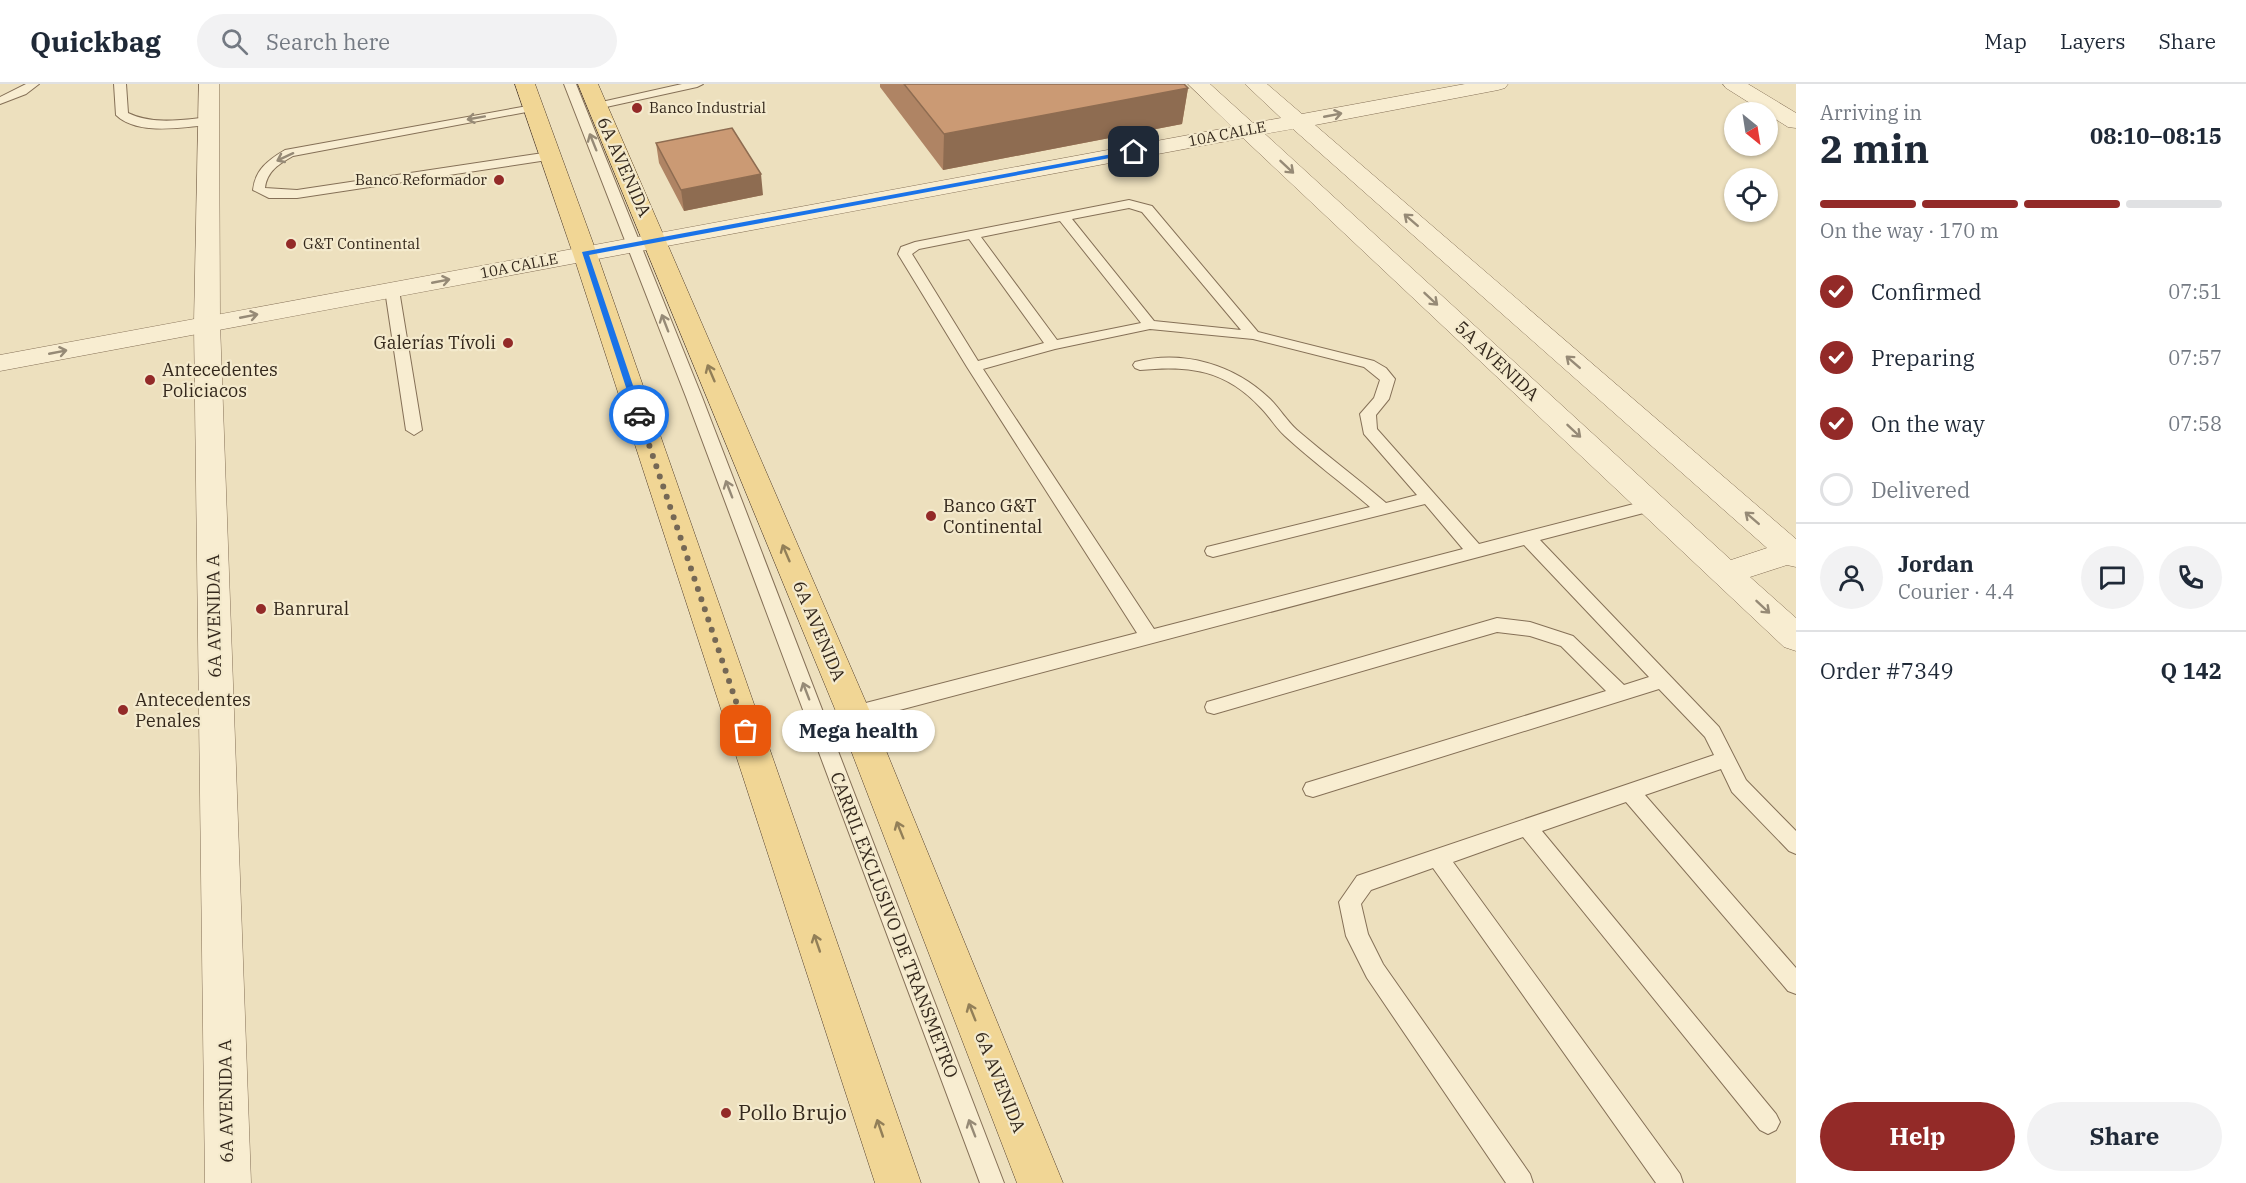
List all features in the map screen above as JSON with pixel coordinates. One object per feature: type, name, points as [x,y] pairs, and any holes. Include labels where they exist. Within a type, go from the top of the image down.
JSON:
[{"type":"main road","points":[[525,84],[585,254],[898,1183]]},
{"type":"main road","name":"6A AVENIDA","points":[[593,95],[645,243],[854,714],[1040,1183]]},
{"type":"street","name":"6A AVENIDA A","points":[[209,84],[207,324],[228,1183]]},
{"type":"street","name":"5A AVENIDA","points":[[1198,84],[1796,638]]},
{"type":"street","points":[[1255,84],[1793,554]]},
{"type":"street","name":"10A CALLE","points":[[0,363],[1498,84]]},
{"type":"street","points":[[1733,84],[1796,122]]},
{"type":"street","points":[[1726,573],[1793,554]]},
{"type":"lane","points":[[0,101],[22,92],[33,84]]},
{"type":"lane","points":[[120,84],[122,115],[136,123],[209,121]]},
{"type":"lane","name":"CARRIL EXCLUSIVO DE TRANSMETRO","points":[[570,84],[645,243],[694,397],[992,1183]]},
{"type":"lane","points":[[593,95],[697,84]]},
{"type":"lane","points":[[533,108],[289,153],[270,164],[259,179],[260,190],[269,194],[297,194],[550,156]]},
{"type":"lane","points":[[1150,638],[974,367],[905,254],[906,250],[915,246],[1129,204],[1147,209],[1253,334]]},
{"type":"lane","points":[[1063,217],[1150,325]]},
{"type":"lane","points":[[974,235],[1053,345]]},
{"type":"lane","points":[[392,290],[414,430]]},
{"type":"lane","points":[[974,367],[1053,345],[1150,325],[1253,334],[1369,364],[1381,371],[1388,379],[1382,399],[1368,414],[1369,430],[1476,552]]},
{"type":"lane","points":[[1140,365],[1174,361],[1226,373],[1263,401],[1288,431],[1383,509]]},
{"type":"lane","points":[[1213,551],[1428,498]]},
{"type":"lane","points":[[854,714],[1653,505]]},
{"type":"lane","points":[[1528,538],[1712,732],[1739,786],[1796,845]]},
{"type":"lane","points":[[1214,707],[1497,625],[1530,629],[1568,641],[1621,694]]},
{"type":"lane","points":[[1312,789],[1664,680]]},
{"type":"lane","points":[[1521,1183],[1375,971],[1358,936],[1350,902],[1364,883],[1726,759]]},
{"type":"lane","points":[[1630,792],[1796,984]]},
{"type":"lane","points":[[1527,827],[1768,1122]]},
{"type":"lane","points":[[1437,858],[1671,1183]]},
{"type":"building","points":[[904,84],[1184,84],[1188,88],[944,134]]},
{"type":"building","points":[[732,128],[761,174],[681,190],[656,143]]},
{"type":"way so far","points":[[639,415],[746,731]]},
{"type":"place","name":"Banco Industrial","points":[[637,108]]},
{"type":"place","name":"Banco Reformador","points":[[499,180]]},
{"type":"place","name":"G&T Continental","points":[[291,244]]},
{"type":"place","name":"Galerías Tívoli","points":[[508,343]]},
{"type":"place","name":"Antecedentes Policiacos","points":[[150,380]]},
{"type":"place","name":"Banco G&T Continental","points":[[931,516]]},
{"type":"place","name":"Banrural","points":[[261,609]]},
{"type":"place","name":"Antecedentes Penales","points":[[123,710]]},
{"type":"place","name":"Mega health","points":[[746,731]]},
{"type":"place","name":"Pollo Brujo","points":[[726,1113]]},
{"type":"route","points":[[639,415],[585,254],[1134,152]]}]
